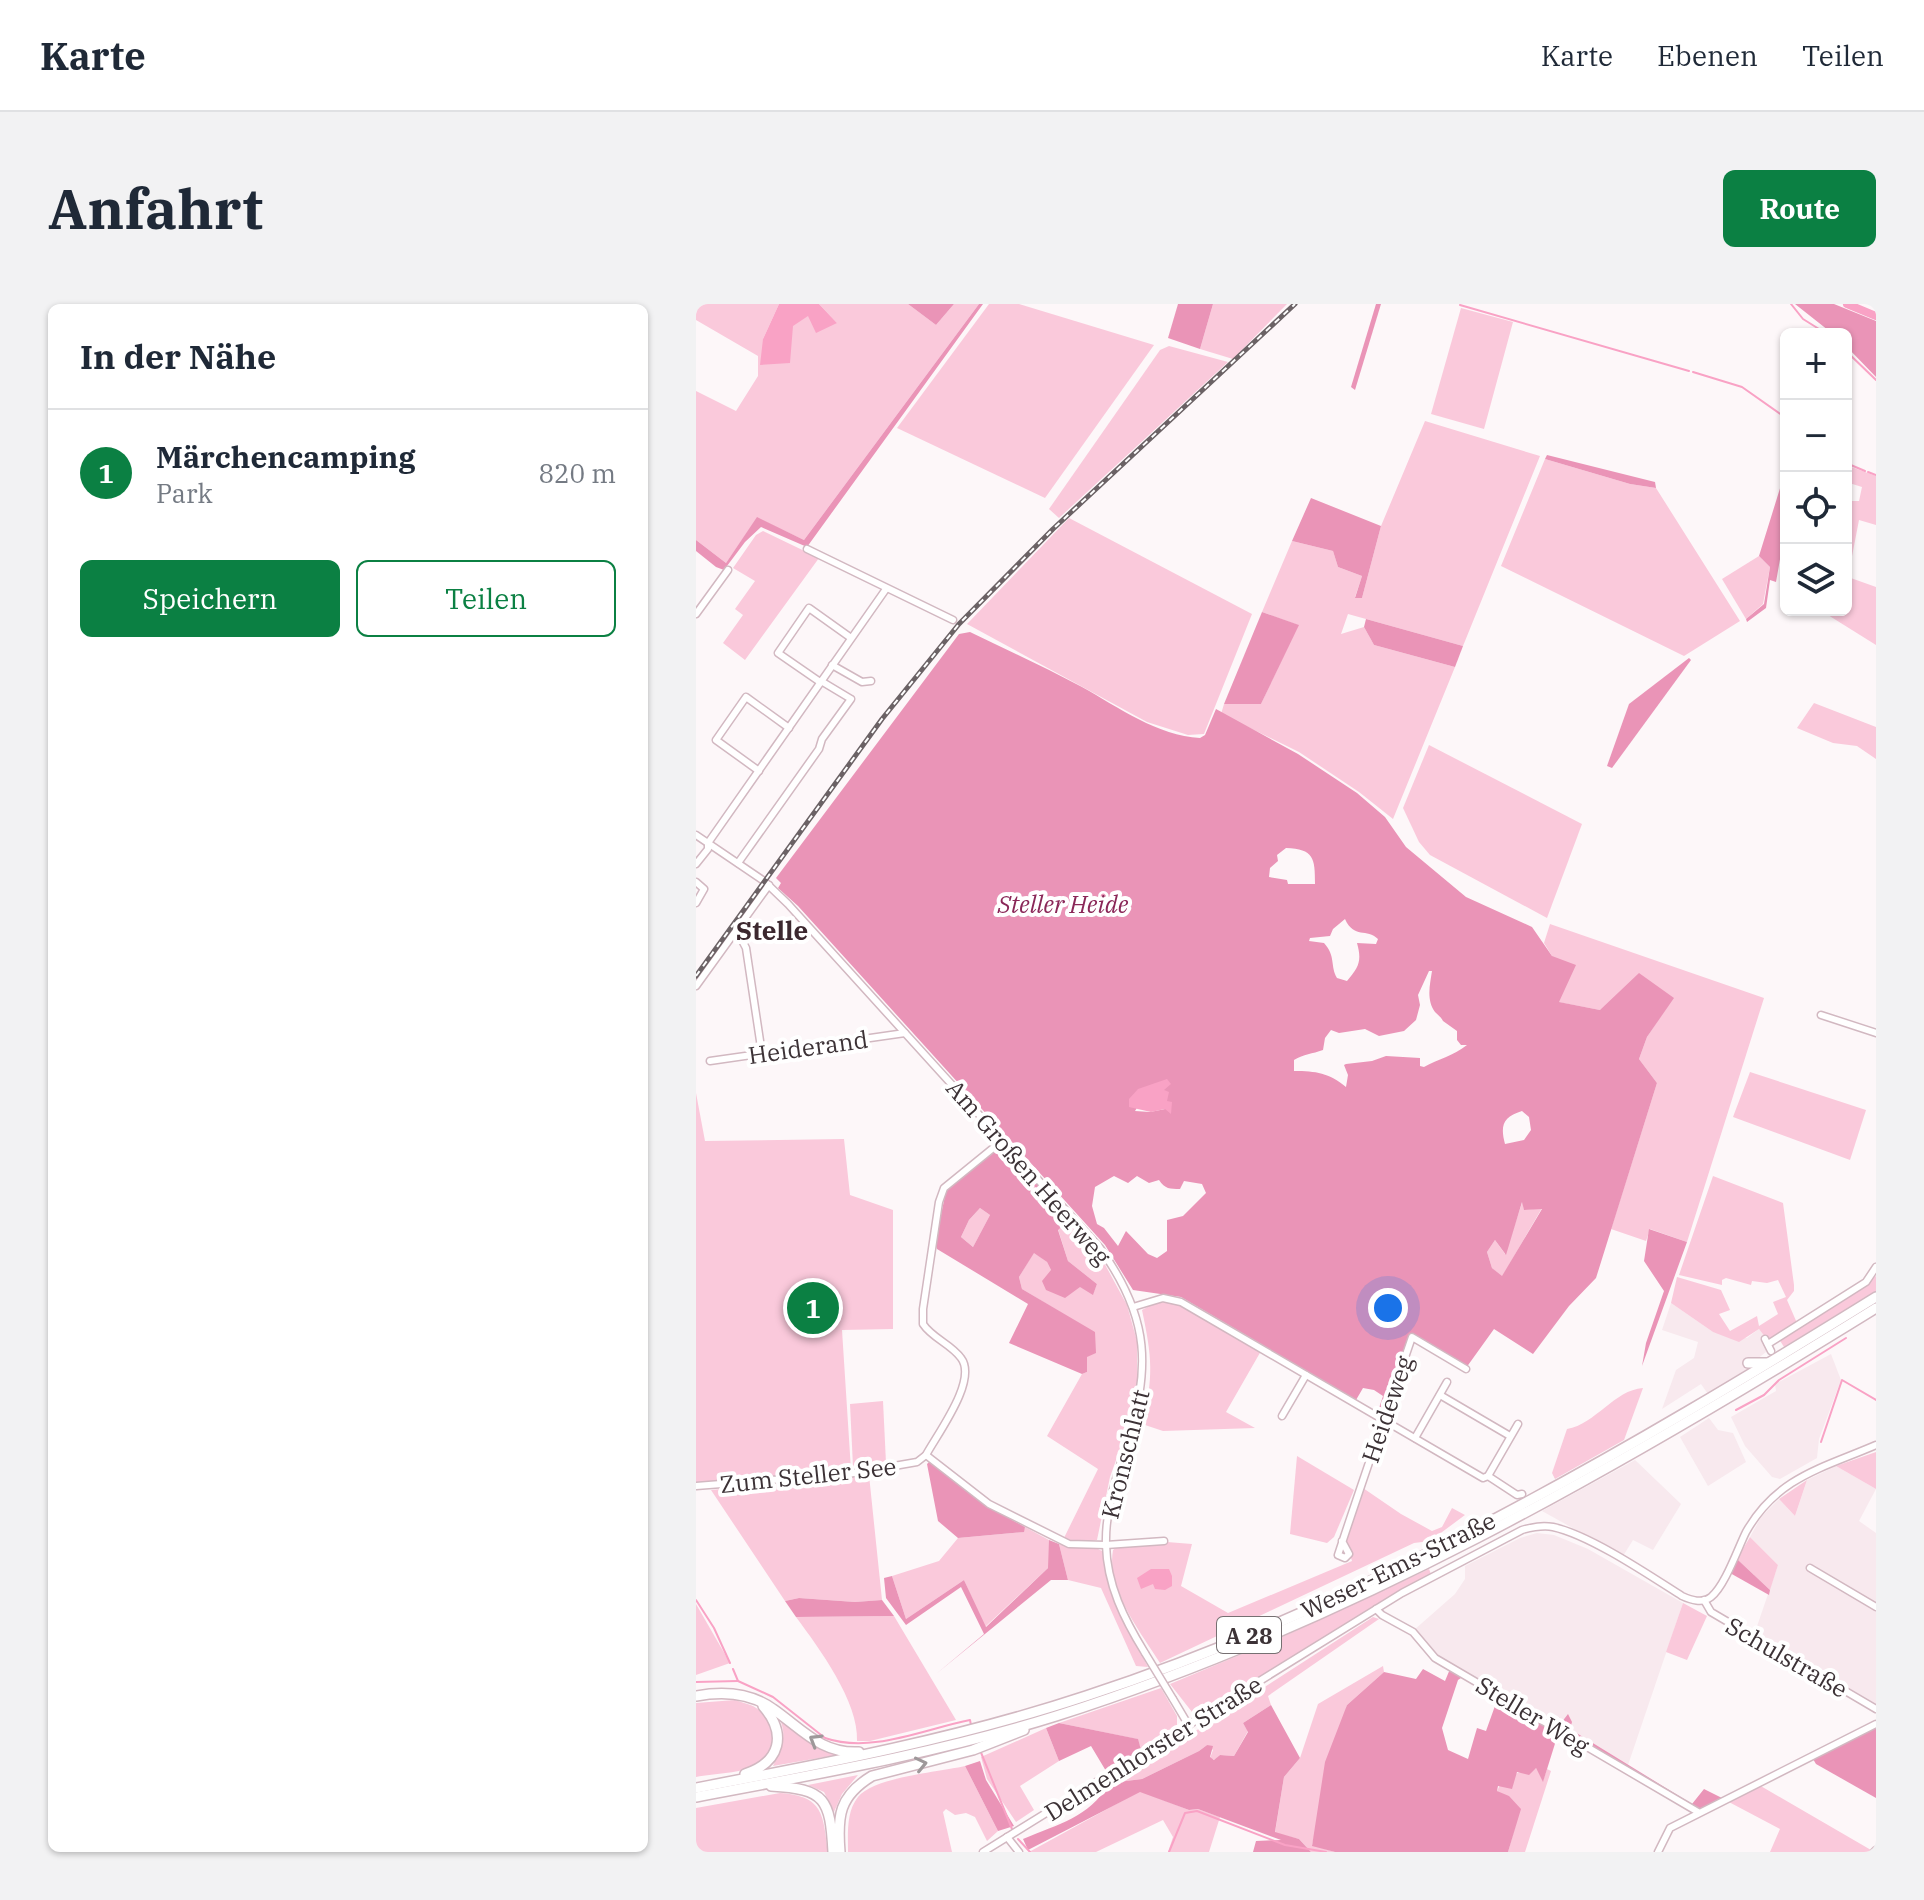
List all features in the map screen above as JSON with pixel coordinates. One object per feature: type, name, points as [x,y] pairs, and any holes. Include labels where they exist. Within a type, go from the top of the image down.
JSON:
[{"type":"highway","name":"Weser-Ems-Straße","points":[[696,1788],[879,1753],[975,1739],[1262,1630],[1400,1566],[1621,1451],[1876,1297]]},
{"type":"highway","name":"Weser-Ems-Straße","points":[[696,1797],[866,1764],[1050,1721],[1054,1716],[1142,1687],[1251,1644],[1456,1548],[1680,1427],[1876,1308]]},
{"type":"highway","points":[[1748,1363],[1771,1363]]},
{"type":"highway","points":[[1621,1451],[1631,1436]]},
{"type":"highway","points":[[696,1696],[733,1694],[774,1709],[811,1740],[825,1747],[879,1753]]},
{"type":"highway","points":[[726,1782],[759,1768],[774,1753],[778,1731],[761,1703]]},
{"type":"highway","points":[[840,1852],[840,1814],[848,1796],[860,1784],[880,1773],[975,1739]]},
{"type":"highway","points":[[756,1786],[797,1787],[820,1798],[830,1816],[833,1852]]},
{"type":"street","points":[[807,549],[953,620]]},
{"type":"street","points":[[696,614],[728,570]]},
{"type":"street","points":[[696,864],[886,589]]},
{"type":"street","points":[[738,863],[851,699],[778,653],[809,608],[851,638]]},
{"type":"street","points":[[832,665],[862,682],[871,681]]},
{"type":"street","points":[[759,771],[716,740],[746,697],[789,728]]},
{"type":"street","name":"Am Großen Heerweg","points":[[696,835],[769,885],[1100,1248],[1119,1277],[1133,1307]]},
{"type":"street","points":[[696,882],[704,889],[696,903]]},
{"type":"street","points":[[696,986],[769,885]]},
{"type":"street","points":[[736,929],[746,948],[762,1054]]},
{"type":"street","points":[[1821,1015],[1876,1033]]},
{"type":"street","name":"Heiderand","points":[[710,1061],[905,1033]]},
{"type":"street","name":"Zum Steller See","points":[[696,1486],[848,1474],[917,1462],[926,1455],[963,1388],[967,1372],[959,1354],[923,1324],[939,1202],[944,1188],[1003,1140]]},
{"type":"street","points":[[1768,1345],[1866,1282],[1876,1267]]},
{"type":"street","points":[[1133,1307],[1163,1298],[1177,1301],[1415,1438],[1517,1495],[1522,1494]]},
{"type":"street","name":"Kronschlatt","points":[[1133,1307],[1141,1340],[1142,1388],[1109,1505],[1106,1545],[1118,1603],[1189,1726]]},
{"type":"street","name":"Heideweg","points":[[1342,1541],[1412,1337],[1466,1369]]},
{"type":"street","points":[[1282,1416],[1306,1375]]},
{"type":"street","points":[[1415,1438],[1447,1382]]},
{"type":"street","points":[[1440,1395],[1510,1436]]},
{"type":"street","points":[[1485,1477],[1518,1424]]},
{"type":"street","points":[[1704,1600],[1717,1590],[1748,1529],[1779,1491],[1808,1472],[1876,1445]]},
{"type":"street","points":[[926,1455],[1004,1513],[1069,1544],[1164,1541]]},
{"type":"street","name":"Delmenhorster Straße","points":[[983,1852],[1376,1609],[1522,1530],[1552,1527],[1573,1535],[1682,1596],[1704,1600]]},
{"type":"street","points":[[1810,1568],[1876,1607]]},
{"type":"street","name":"Schulstraße","points":[[1704,1600],[1711,1612],[1876,1709]]},
{"type":"street","name":"Steller Weg","points":[[1376,1609],[1413,1632],[1435,1658],[1698,1812]]},
{"type":"street","points":[[1658,1852],[1668,1830],[1698,1812],[1876,1724]]},
{"type":"street","points":[[1007,1837],[1019,1852]]},
{"type":"shaded area","points":[[696,304],[779,304],[763,339],[809,315],[837,323],[819,304],[908,304],[936,325],[954,304],[979,304],[804,540],[757,518],[726,563],[696,540],[696,391],[736,411],[758,376],[758,356],[696,320]]},
{"type":"shaded area","points":[[779,304],[819,304],[837,323],[816,333],[808,316],[793,326],[790,363],[760,365],[763,339]]},
{"type":"shaded area","points":[[989,304],[1019,304],[1154,345],[1045,498],[897,428]]},
{"type":"shaded area","points":[[1213,304],[1287,304],[1233,359],[1200,349]]},
{"type":"shaded area","points":[[1461,308],[1513,322],[1484,429],[1431,414]]},
{"type":"shaded area","points":[[1169,346],[1228,362],[1059,518],[1049,509],[1160,350]]},
{"type":"shaded area","points":[[1425,421],[1540,456],[1463,646],[1348,614],[1341,634],[1364,627],[1374,645],[1455,667],[1393,819],[1299,752],[1221,714],[1224,704],[1261,704],[1298,625],[1262,612],[1292,541],[1333,551],[1338,567],[1362,576],[1355,597],[1362,598],[1381,526]]},
{"type":"shaded area","points":[[1545,459],[1630,484],[1656,488],[1740,621],[1684,656],[1501,566]]},
{"type":"shaded area","points":[[1852,467],[1876,476],[1876,525],[1859,520],[1852,556],[1852,501],[1859,501],[1862,487],[1852,484]]},
{"type":"shaded area","points":[[1069,518],[1252,614],[1204,734],[1188,735],[1147,722],[967,624]]},
{"type":"shaded area","points":[[763,531],[819,558],[745,660],[723,643],[743,615],[735,609],[755,581],[733,568],[756,535]]},
{"type":"shaded area","points":[[1759,556],[1770,567],[1763,604],[1746,619],[1722,579]]},
{"type":"shaded area","points":[[1852,578],[1876,587],[1876,645],[1830,616],[1852,616]]},
{"type":"shaded area","points":[[1814,703],[1876,727],[1876,759],[1857,746],[1833,743],[1797,728]]},
{"type":"shaded area","points":[[1429,745],[1582,824],[1547,918],[1430,855],[1419,842],[1403,808]]},
{"type":"shaded area","points":[[1550,924],[1764,998],[1687,1242],[1650,1229],[1646,1241],[1611,1229],[1657,1083],[1639,1059],[1647,1037],[1673,998],[1600,1010],[1558,1002],[1552,956],[1544,943]]},
{"type":"shaded area","points":[[1750,1072],[1866,1110],[1850,1160],[1733,1117]]},
{"type":"shaded area","points":[[1167,1079],[1171,1084],[1164,1090],[1169,1092],[1167,1101],[1172,1102],[1171,1114],[1165,1109],[1151,1112],[1129,1107],[1129,1099],[1138,1089]]},
{"type":"shaded area","points":[[696,1093],[705,1141],[844,1139],[850,1195],[893,1210],[893,1329],[842,1330],[851,1470],[696,1483]]},
{"type":"shaded area","points":[[1713,1176],[1783,1203],[1794,1285],[1794,1291],[1787,1300],[1797,1323],[1768,1341],[1759,1329],[1739,1342],[1713,1332],[1671,1303],[1677,1277],[1721,1290],[1730,1310],[1719,1314],[1730,1331],[1757,1316],[1759,1326],[1778,1314],[1773,1302],[1786,1297],[1778,1280],[1767,1283],[1752,1281],[1751,1285],[1726,1278],[1722,1280],[1722,1285],[1679,1275]]},
{"type":"shaded area","points":[[1523,1200],[1524,1210],[1542,1208],[1502,1277],[1492,1268],[1487,1252],[1495,1240],[1505,1254]]},
{"type":"shaded area","points":[[980,1208],[990,1215],[973,1247],[961,1237],[969,1220]]},
{"type":"shaded area","points":[[1071,1218],[1102,1259],[1127,1305],[1137,1341],[1137,1387],[1130,1421],[1110,1477],[1097,1540],[1074,1543],[1063,1540],[1098,1469],[1047,1436],[1082,1374],[1087,1372],[1087,1357],[1095,1333],[1022,1289],[1019,1277],[1034,1252],[1047,1262],[1051,1270],[1093,1294],[1097,1284],[1068,1261],[1058,1229]]},
{"type":"shaded area","points":[[1876,1276],[1876,1291],[1784,1347],[1779,1339]]},
{"type":"shaded area","points":[[1155,1303],[1181,1305],[1261,1351],[1226,1412],[1255,1428],[1163,1431],[1142,1424],[1150,1367],[1142,1310]]},
{"type":"shaded area","points":[[1671,1303],[1713,1332],[1747,1338],[1759,1329],[1768,1341],[1766,1352],[1747,1367],[1749,1370],[1708,1394],[1701,1384],[1662,1409],[1676,1370],[1694,1358],[1698,1342],[1662,1330]]},
{"type":"shaded area","points":[[1831,1354],[1841,1380],[1819,1439],[1817,1458],[1780,1479],[1772,1477],[1745,1446],[1731,1417],[1776,1391],[1775,1384]]},
{"type":"shaded area","points":[[1643,1388],[1624,1440],[1555,1479],[1552,1473],[1567,1429],[1587,1421],[1623,1395]]},
{"type":"shaded area","points":[[883,1401],[886,1463],[853,1467],[850,1404]]},
{"type":"shaded area","points":[[1709,1418],[1718,1430],[1733,1433],[1746,1462],[1708,1486],[1680,1437]]},
{"type":"shaded area","points":[[1876,1452],[1876,1489],[1836,1466]]},
{"type":"shaded area","points":[[1297,1456],[1354,1490],[1334,1537],[1327,1543],[1290,1534]]},
{"type":"shaded area","points":[[1635,1460],[1681,1504],[1653,1550],[1633,1540],[1623,1556],[1542,1511]]},
{"type":"shaded area","points":[[1836,1466],[1876,1489],[1859,1521],[1876,1533],[1876,1707],[1754,1635],[1778,1565],[1750,1537],[1761,1517],[1779,1499],[1795,1516],[1807,1480]]},
{"type":"shaded area","points":[[869,1475],[882,1600],[855,1602],[799,1598],[785,1601],[711,1490]]},
{"type":"shaded area","points":[[1807,1480],[1795,1516],[1779,1499]]},
{"type":"shaded area","points":[[1363,1488],[1432,1531],[1442,1527],[1452,1508],[1465,1515],[1430,1541],[1414,1543],[1160,1663],[1126,1609],[1115,1580],[1113,1550],[1118,1546],[1167,1542],[1192,1544],[1181,1586],[1228,1613],[1352,1561],[1346,1542]]},
{"type":"shaded area","points":[[1025,1527],[1049,1540],[1049,1567],[985,1627],[964,1580],[906,1619],[892,1576],[939,1561],[958,1538],[1023,1532]]},
{"type":"shaded area","points":[[1537,1533],[1554,1535],[1588,1549],[1683,1603],[1627,1768],[1435,1654],[1414,1630],[1455,1594],[1465,1579],[1465,1566],[1520,1538]]},
{"type":"shaded area","points":[[1750,1537],[1778,1565],[1770,1590],[1737,1559]]},
{"type":"shaded area","points":[[1059,1544],[1104,1552],[1115,1598],[1148,1667],[1136,1666],[1101,1588],[1068,1580]]},
{"type":"shaded area","points":[[1151,1569],[1169,1569],[1172,1586],[1165,1590],[1155,1589],[1153,1584],[1141,1589],[1137,1578]]},
{"type":"shaded area","points":[[1429,1569],[1431,1574],[1204,1712],[1192,1712],[1170,1684],[1278,1639]]},
{"type":"shaded area","points":[[1683,1603],[1707,1616],[1687,1660],[1666,1652]]},
{"type":"shaded area","points":[[696,1604],[730,1663],[696,1675]]},
{"type":"shaded area","points":[[894,1616],[956,1720],[870,1741],[857,1741],[852,1710],[845,1693],[796,1617]]},
{"type":"shaded area","points":[[1373,1617],[1379,1619],[1268,1696],[1271,1705],[1243,1723],[1248,1731],[1234,1756],[1220,1755],[1215,1760],[1210,1758],[1213,1750],[1207,1745],[1142,1779],[1110,1783],[1215,1719]]},
{"type":"shaded area","points":[[1383,1666],[1384,1672],[1347,1705],[1312,1845],[1335,1852],[1311,1852],[1299,1839],[1275,1833],[1284,1777],[1300,1758],[1318,1704]]},
{"type":"shaded area","points":[[1161,1688],[1177,1716],[1177,1726],[1141,1750],[1137,1739],[1059,1723]]},
{"type":"shaded area","points":[[735,1700],[759,1710],[768,1722],[772,1737],[769,1752],[751,1767],[696,1777],[696,1703]]},
{"type":"shaded area","points":[[781,1722],[815,1747],[836,1755],[773,1766],[783,1739]]},
{"type":"shaded area","points":[[1046,1728],[1059,1761],[1020,1786],[1034,1810],[1016,1822],[987,1779],[981,1757]]},
{"type":"shaded area","points":[[965,1766],[998,1831],[987,1841],[975,1817],[966,1813],[955,1815],[946,1809],[943,1812],[952,1852],[848,1852],[851,1809],[866,1790],[908,1776]]},
{"type":"shaded area","points":[[1536,1768],[1543,1781],[1547,1769],[1551,1771],[1525,1852],[1508,1852],[1520,1809],[1497,1791],[1508,1778]]},
{"type":"shaded area","points":[[858,1775],[842,1794],[834,1812],[824,1792],[808,1785]]},
{"type":"shaded area","points":[[1759,1785],[1871,1850],[1770,1852],[1780,1829],[1727,1801]]},
{"type":"shaded area","points":[[1140,1791],[1189,1810],[1198,1809],[1220,1817],[1209,1852],[1168,1852],[1173,1837],[1163,1820],[1096,1852],[1029,1852]]},
{"type":"shaded area","points":[[780,1793],[805,1798],[819,1810],[828,1852],[700,1852],[696,1848],[696,1808]]},
{"type":"green space","points":[[908,304],[954,304],[936,325]]},
{"type":"green space","points":[[979,304],[983,304],[807,547],[761,527],[724,570],[696,551],[696,540],[726,563],[757,517],[804,540]]},
{"type":"green space","points":[[1178,304],[1213,304],[1200,349],[1168,338]]},
{"type":"green space","points":[[1376,304],[1381,304],[1355,390],[1351,387]]},
{"type":"green space","points":[[1795,304],[1834,304],[1876,321],[1876,377],[1852,352],[1852,328],[1825,328]]},
{"type":"green space","points":[[1547,455],[1655,482],[1656,488],[1630,484],[1545,459]]},
{"type":"green space","points":[[1780,488],[1780,559],[1776,582],[1770,580],[1766,608],[1747,622],[1746,619],[1764,604],[1770,567],[1759,556]]},
{"type":"green space","points":[[1311,498],[1381,526],[1362,598],[1355,598],[1362,576],[1338,567],[1333,551],[1292,541]]},
{"type":"green space","points":[[1262,612],[1299,625],[1261,704],[1224,704]]},
{"type":"green space","points":[[1366,619],[1463,646],[1455,667],[1374,645],[1364,627]]},
{"type":"green space","name":"Steller Heide","points":[[970,632],[1169,732],[1200,738],[1205,735],[1216,709],[1298,754],[1357,793],[1385,817],[1406,847],[1466,897],[1532,927],[1552,956],[1576,965],[1559,1002],[1600,1010],[1639,973],[1674,998],[1647,1037],[1639,1059],[1657,1083],[1596,1278],[1569,1306],[1533,1354],[1494,1329],[1466,1368],[1412,1335],[1383,1414],[1378,1411],[1383,1396],[1374,1390],[1363,1388],[1356,1400],[1181,1297],[1133,1290],[1105,1245],[798,906],[778,888],[781,883],[776,878],[959,634]],"holes":[[[1286,848],[1307,853],[1313,861],[1315,884],[1288,884],[1287,880],[1269,877],[1270,868],[1278,861],[1277,855]],[[1345,919],[1352,929],[1378,939],[1376,944],[1357,943],[1358,964],[1347,981],[1337,978],[1330,952],[1324,943],[1309,941],[1310,938],[1330,936]],[[1429,971],[1432,971],[1429,992],[1432,1007],[1443,1021],[1457,1031],[1457,1040],[1461,1045],[1467,1045],[1424,1067],[1420,1066],[1420,1058],[1386,1056],[1346,1064],[1346,1087],[1322,1074],[1294,1071],[1294,1060],[1323,1050],[1325,1038],[1331,1030],[1339,1033],[1365,1029],[1379,1036],[1404,1031],[1416,1020],[1420,1005],[1418,995]],[[1167,1080],[1162,1089],[1167,1101],[1165,1109],[1135,1111],[1150,1086]],[[1522,1111],[1529,1117],[1531,1130],[1524,1140],[1505,1144],[1503,1127],[1511,1116]],[[1114,1176],[1128,1183],[1137,1176],[1149,1183],[1159,1180],[1173,1189],[1180,1189],[1184,1181],[1202,1184],[1206,1193],[1183,1216],[1167,1220],[1167,1251],[1157,1258],[1148,1254],[1126,1231],[1118,1246],[1097,1224],[1092,1206],[1095,1187]],[[1522,1202],[1524,1210],[1542,1209],[1502,1276],[1492,1268],[1487,1252],[1495,1240],[1506,1255]]]},
{"type":"green space","points":[[1689,658],[1691,660],[1612,768],[1607,766],[1629,704]]},
{"type":"green space","points":[[1004,1144],[1071,1218],[1058,1230],[1068,1261],[1097,1284],[1093,1295],[1080,1287],[1065,1298],[1046,1290],[1042,1281],[1051,1270],[1047,1262],[1034,1253],[1019,1277],[1022,1289],[1095,1332],[1096,1353],[1087,1357],[1087,1372],[1082,1374],[1009,1343],[1028,1304],[937,1249],[935,1243],[946,1191]],"holes":[[[980,1208],[990,1215],[973,1247],[961,1237],[969,1220]]]},
{"type":"green space","points":[[1649,1229],[1687,1242],[1642,1366],[1646,1343],[1664,1291],[1644,1261]]},
{"type":"green space","points":[[930,1461],[987,1506],[1025,1527],[1024,1532],[958,1538],[938,1521],[927,1464]]},
{"type":"green space","points":[[1049,1540],[1059,1544],[1068,1580],[1051,1580],[936,1674],[984,1634],[961,1587],[906,1625],[886,1598],[884,1578],[892,1576],[906,1619],[964,1580],[986,1627],[1048,1568]]},
{"type":"green space","points":[[1737,1559],[1770,1590],[1769,1595],[1730,1573]]},
{"type":"green space","points":[[799,1598],[855,1602],[882,1600],[894,1616],[796,1617],[785,1601]]},
{"type":"green space","points":[[1423,1669],[1445,1681],[1450,1669],[1464,1676],[1458,1680],[1442,1728],[1448,1750],[1468,1759],[1477,1728],[1486,1731],[1500,1692],[1558,1727],[1568,1714],[1572,1722],[1570,1729],[1692,1804],[1704,1789],[1722,1798],[1692,1813],[1564,1733],[1558,1734],[1543,1782],[1536,1768],[1529,1775],[1517,1772],[1512,1789],[1498,1786],[1497,1791],[1509,1796],[1521,1809],[1508,1852],[1335,1852],[1312,1846],[1325,1762],[1347,1705],[1384,1672],[1416,1679]]},
{"type":"green space","points":[[1271,1705],[1300,1758],[1284,1777],[1275,1832],[1299,1839],[1311,1852],[1253,1852],[1256,1841],[1281,1840],[1198,1809],[1189,1810],[1140,1792],[1028,1850],[1023,1839],[1082,1812],[1110,1783],[1142,1779],[1207,1745],[1213,1746],[1210,1757],[1214,1760],[1220,1755],[1234,1756],[1248,1732],[1243,1723]]},
{"type":"green space","points":[[1059,1723],[1138,1739],[1141,1750],[1106,1771],[1091,1746],[1059,1761],[1046,1728]]},
{"type":"green space","points":[[1876,1726],[1876,1798],[1816,1764],[1813,1759]]},
{"type":"green space","points":[[980,1761],[986,1780],[1014,1826],[998,1831],[965,1766]]},
{"type":"waterway","points":[[1791,304],[1803,319],[1817,328]]},
{"type":"waterway","points":[[1847,304],[1876,316]]},
{"type":"waterway","points":[[1460,305],[1689,371]]},
{"type":"waterway","points":[[1852,357],[1876,380]]},
{"type":"waterway","points":[[1693,372],[1742,387],[1780,414]]},
{"type":"waterway","points":[[1852,466],[1865,471]]},
{"type":"waterway","points":[[1868,472],[1876,475]]},
{"type":"waterway","points":[[1736,1410],[1764,1395],[1779,1380],[1846,1338]]},
{"type":"waterway","points":[[1821,1442],[1842,1380],[1876,1400]]},
{"type":"waterway","points":[[696,1600],[714,1628],[730,1663]]},
{"type":"waterway","points":[[733,1669],[738,1681],[773,1697],[825,1738],[843,1742],[879,1742],[970,1720],[971,1725]]},
{"type":"waterway","points":[[696,1682],[738,1681]]},
{"type":"waterway","points":[[980,1750],[1012,1829]]},
{"type":"waterway","points":[[1169,1852],[1185,1813],[1197,1811],[1285,1845],[1326,1852]]},
{"type":"waterway","points":[[1018,1839],[1030,1852]]},
{"type":"railway","points":[[696,976],[882,719],[959,624],[1053,529],[1295,304]]},
{"type":"place","name":"Märchencamping","points":[[813,1308]]},
{"type":"district","name":"Stelle","points":[[772,930]]}]
